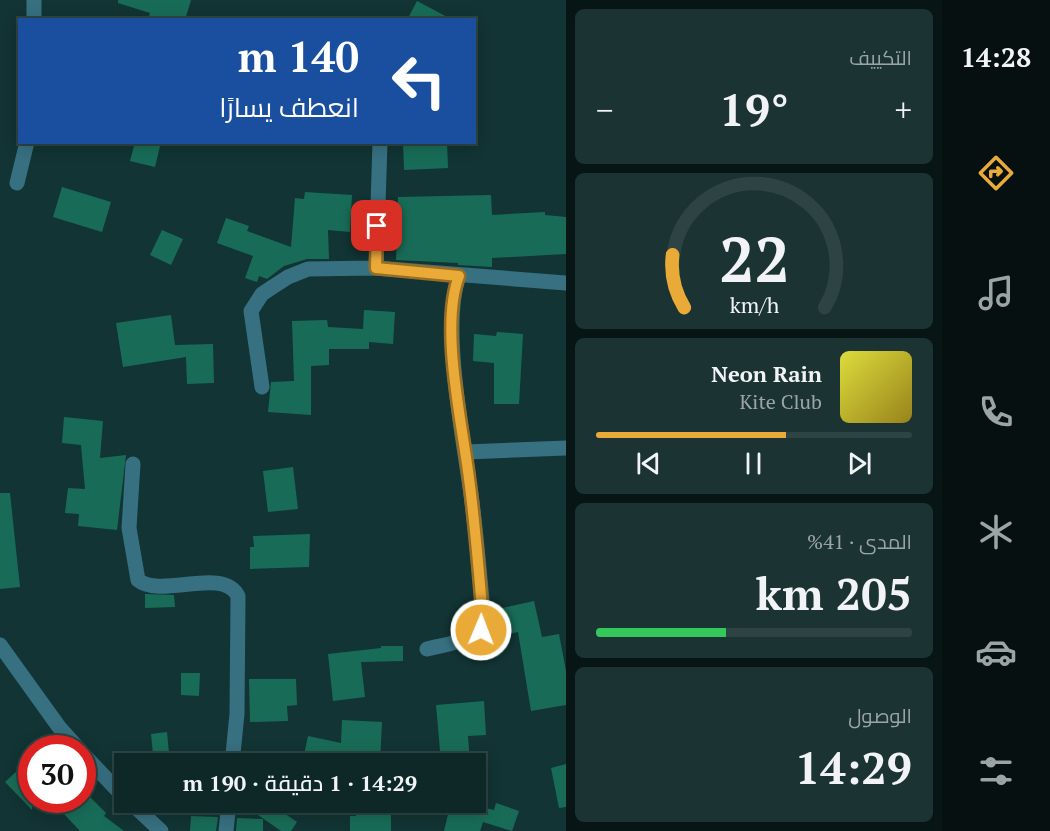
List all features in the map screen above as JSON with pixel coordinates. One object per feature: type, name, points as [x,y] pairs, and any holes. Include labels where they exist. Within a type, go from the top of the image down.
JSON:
[{"type":"street","points":[[34,0],[34,18]]},
{"type":"street","points":[[17,183],[27,144]]},
{"type":"street","points":[[376,268],[380,144]]},
{"type":"street","points":[[262,387],[251,311],[262,294],[288,277],[309,269],[376,268],[566,283]]},
{"type":"street","points":[[427,649],[473,636],[481,630],[483,621],[466,452],[455,373],[452,310],[454,290],[459,276]]},
{"type":"street","points":[[466,452],[566,448]]},
{"type":"street","points":[[133,464],[129,528],[132,557],[138,580],[150,585],[222,584],[234,590],[238,596],[237,714],[233,753]]},
{"type":"street","points":[[0,645],[66,735]]},
{"type":"street","points":[[96,768],[114,787]]},
{"type":"street","points":[[142,813],[161,831]]},
{"type":"street","points":[[226,831],[228,813]]},
{"type":"building","points":[[118,0],[191,0],[186,18],[149,18],[150,13],[118,3]]},
{"type":"building","points":[[417,1],[449,18],[408,18]]},
{"type":"building","points":[[134,144],[161,144],[155,167],[130,161]]},
{"type":"building","points":[[403,144],[447,144],[448,168],[404,170]]},
{"type":"building","points":[[62,187],[111,202],[102,232],[53,217]]},
{"type":"building","points":[[305,192],[352,195],[350,232],[328,230],[329,259],[307,259],[284,266],[267,279],[259,276],[257,282],[245,278],[253,256],[217,243],[226,218],[249,226],[247,231],[291,247],[295,198],[304,199]]},
{"type":"building","points":[[491,195],[492,215],[545,212],[545,215],[566,217],[566,254],[492,258],[492,267],[396,260],[398,197]]},
{"type":"building","points":[[162,230],[183,239],[171,265],[150,255]]},
{"type":"building","points":[[364,310],[395,312],[393,344],[369,342],[369,349],[329,349],[329,365],[311,366],[311,415],[268,412],[271,382],[294,381],[292,321],[327,320],[328,327],[363,329]]},
{"type":"building","points":[[171,315],[175,345],[213,344],[214,383],[187,384],[186,357],[123,367],[116,323]]},
{"type":"building","points":[[497,332],[523,334],[519,404],[494,404],[494,363],[473,361],[474,334],[496,336]]},
{"type":"building","points":[[64,417],[103,421],[100,458],[126,455],[117,530],[78,526],[79,514],[65,513],[68,488],[85,489],[81,445],[62,443]]},
{"type":"building","points":[[293,467],[298,509],[268,512],[263,471]]},
{"type":"building","points":[[0,493],[10,493],[20,587],[0,589]]},
{"type":"building","points":[[310,534],[309,567],[250,569],[250,547],[254,547],[253,536]]},
{"type":"building","points":[[145,594],[174,595],[175,607],[145,608]]},
{"type":"building","points":[[534,601],[542,637],[559,634],[566,671],[566,705],[531,711],[518,632],[497,637],[493,610]]},
{"type":"building","points":[[381,646],[403,646],[403,661],[361,662],[365,697],[333,701],[328,654],[381,648]]},
{"type":"building","points":[[181,673],[200,673],[199,696],[181,695]]},
{"type":"building","points":[[249,679],[296,679],[297,705],[287,706],[288,721],[250,722]]},
{"type":"building","points":[[484,701],[486,735],[468,736],[469,753],[411,753],[440,751],[436,705]]},
{"type":"building","points":[[342,720],[382,722],[381,753],[304,753],[308,736],[341,743]]},
{"type":"building","points":[[167,732],[169,753],[153,753],[151,734]]},
{"type":"building","points":[[566,764],[566,807],[559,808],[551,768]]},
{"type":"building","points":[[18,770],[18,795],[5,782]]},
{"type":"building","points":[[96,803],[106,813],[104,816],[124,831],[80,831],[63,813],[96,813]]},
{"type":"building","points":[[496,803],[519,811],[512,831],[483,822],[480,831],[444,831],[448,813],[486,813],[486,808],[494,810]]},
{"type":"building","points":[[255,813],[284,813],[297,822],[291,831],[281,831]]},
{"type":"building","points":[[356,813],[391,813],[391,831],[350,831],[350,816],[356,816]]},
{"type":"building","points":[[191,816],[218,817],[216,831],[190,831]]},
{"type":"building","points":[[237,818],[263,819],[263,831],[236,831]]},
{"type":"route","points":[[377,226],[376,268],[459,276],[454,290],[452,310],[455,373],[473,510],[483,621],[481,630]]}]
